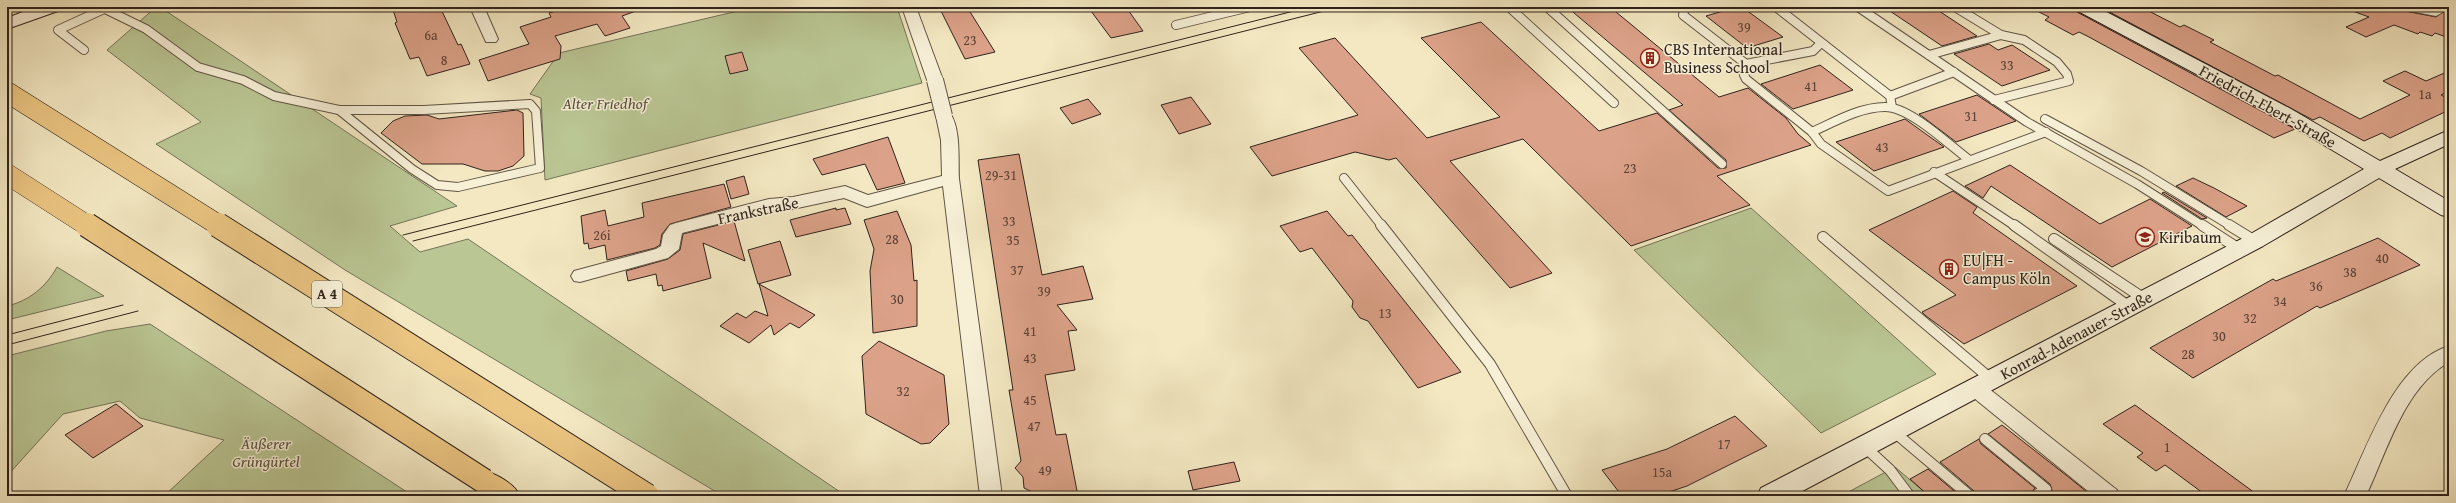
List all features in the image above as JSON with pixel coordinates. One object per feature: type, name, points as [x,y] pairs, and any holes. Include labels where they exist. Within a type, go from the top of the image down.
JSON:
[{"type":"highway","name":"A 4","points":[[7,92],[647,496]]},
{"type":"highway","points":[[7,174],[507,496]]},
{"type":"street","points":[[7,24],[52,7]]},
{"type":"street","points":[[477,7],[491,40]]},
{"type":"street","points":[[909,7],[935,80],[949,140],[951,180],[991,496]]},
{"type":"street","name":"Friedrich-Ebert-Straße","points":[[2084,7],[2284,113],[2449,210]]},
{"type":"street","points":[[2410,7],[2436,12]]},
{"type":"street","name":"Konrad-Adenauer-Straße","points":[[1770,496],[1893,430],[1984,385],[2135,302],[2247,245],[2379,169],[2449,136]]},
{"type":"street","name":"Frankstraße","points":[[580,276],[662,254],[670,249],[672,235],[676,229],[769,205],[793,203],[845,192],[867,201],[951,180]]},
{"type":"street","points":[[2356,496],[2403,393],[2430,364],[2449,353]]},
{"type":"street","points":[[1984,385],[2109,496]]},
{"type":"lane","points":[[1176,25],[1250,7]]},
{"type":"lane","points":[[1509,7],[1614,103]]},
{"type":"lane","points":[[1547,7],[1722,164]]},
{"type":"lane","points":[[1685,7],[1683,15],[1746,64],[1813,51],[1821,43]]},
{"type":"lane","points":[[1776,7],[1890,96],[1892,107]]},
{"type":"lane","points":[[1858,7],[1994,100],[2046,132],[2247,245]]},
{"type":"lane","points":[[1955,7],[2001,35],[2024,40],[2057,62],[2067,74],[2069,81],[1994,100]]},
{"type":"lane","points":[[84,50],[58,30],[102,8],[146,28],[198,67],[244,80],[274,96],[339,110],[424,110],[530,104],[536,111],[540,168],[458,187],[436,185],[412,169],[339,110]]},
{"type":"lane","points":[[1929,56],[2001,35]]},
{"type":"lane","points":[[1746,64],[1744,75],[1746,79],[1812,132],[1821,144],[1888,191],[1968,159],[2046,132]]},
{"type":"lane","points":[[1890,96],[1954,72]]},
{"type":"lane","points":[[1812,132],[1866,110],[1892,107],[1924,126],[1968,159]]},
{"type":"lane","points":[[2045,119],[2140,171],[2247,245]]},
{"type":"lane","points":[[1934,172],[2043,245],[2135,302]]},
{"type":"lane","points":[[1344,178],[1490,364],[1567,496]]},
{"type":"lane","points":[[1822,237],[1984,385]]},
{"type":"lane","points":[[2054,239],[2135,302]]},
{"type":"lane","points":[[1893,430],[1970,496]]},
{"type":"lane","points":[[1985,439],[2046,489],[2035,496]]},
{"type":"lane","points":[[1864,446],[1890,470],[1908,494],[1905,496]]},
{"type":"green space","points":[[156,7],[160,7],[457,206],[390,226],[420,252],[468,239],[846,496],[723,496],[345,270],[156,144],[201,122],[107,50]]},
{"type":"green space","name":"Alter Friedhof","points":[[755,7],[897,7],[922,83],[545,180],[541,98],[530,94],[559,53]]},
{"type":"green space","points":[[1751,208],[1936,374],[1821,433],[1634,250]]},
{"type":"green space","points":[[57,267],[104,296],[7,320],[7,306],[30,297],[48,281]]},
{"type":"green space","name":"Äußerer Grüngürtel","points":[[150,324],[413,496],[164,496],[224,440],[140,418],[120,401],[63,414],[7,476],[7,356],[106,331]]},
{"type":"green space","points":[[1895,467],[1929,496],[1841,496]]},
{"type":"building","points":[[392,7],[440,7],[458,45],[461,44],[470,64],[427,76],[419,57],[410,59],[395,23],[397,22]]},
{"type":"building","points":[[570,7],[636,7],[636,11],[622,16],[630,28],[605,36],[597,24],[555,36],[561,46],[560,59],[488,81],[479,60],[529,44],[520,27],[551,17],[549,13]]},
{"type":"building","points":[[939,7],[967,7],[995,52],[965,59]]},
{"type":"building","points":[[1088,7],[1126,7],[1143,31],[1111,38]]},
{"type":"building","points":[[1567,7],[1610,7],[1719,97],[1748,88],[1786,118],[1798,134],[1811,145],[1717,176],[1750,205],[1631,246],[1523,139],[1450,161],[1552,273],[1510,288],[1396,158],[1389,160],[1355,152],[1272,176],[1250,147],[1358,115],[1299,48],[1335,38],[1427,138],[1500,117],[1421,38],[1481,22],[1599,131],[1657,113],[1718,168],[1726,168],[1726,160],[1669,110],[1683,105]]},
{"type":"building","points":[[1737,7],[1742,7],[1783,37],[1747,48],[1706,16]]},
{"type":"building","points":[[1884,7],[1933,7],[1977,36],[1942,46]]},
{"type":"building","points":[[2029,7],[2074,7],[2077,12],[2295,129],[2274,138],[2089,37],[2079,32],[2073,35],[2045,20],[2049,17]]},
{"type":"building","points":[[2100,7],[2141,7],[2180,27],[2184,25],[2214,40],[2210,42],[2275,76],[2278,75],[2360,119],[2410,95],[2383,81],[2405,71],[2426,81],[2449,71],[2449,91],[2441,95],[2449,99],[2449,110],[2390,138],[2382,133],[2364,141],[2320,117],[2313,120]]},
{"type":"building","points":[[2348,7],[2402,7],[2405,11],[2436,17],[2444,11],[2441,8],[2432,7],[2449,7],[2449,38],[2435,33],[2432,36],[2420,32],[2418,34],[2394,25],[2366,37],[2346,27],[2369,17],[2347,9]]},
{"type":"building","points":[[1989,44],[1998,50],[2012,45],[2050,70],[2002,86],[1954,54]]},
{"type":"building","points":[[742,52],[748,70],[730,74],[725,56]]},
{"type":"building","points":[[1820,65],[1853,90],[1793,109],[1761,84]]},
{"type":"building","points":[[1977,95],[2016,121],[1956,142],[1919,114]]},
{"type":"building","points":[[1191,97],[1211,124],[1179,134],[1161,105]]},
{"type":"building","points":[[1088,99],[1101,114],[1072,124],[1060,108]]},
{"type":"building","points":[[517,110],[523,113],[524,156],[513,166],[498,171],[485,171],[463,164],[422,164],[381,133],[393,121],[405,116],[427,115],[439,119]]},
{"type":"building","points":[[1905,119],[1944,147],[1874,171],[1836,142]]},
{"type":"building","points":[[888,137],[905,183],[877,190],[865,164],[822,175],[813,159]]},
{"type":"building","points":[[1019,154],[1042,275],[1083,266],[1093,299],[1057,305],[1077,330],[1068,331],[1075,370],[1045,375],[1056,435],[1066,434],[1078,496],[1040,496],[1024,488],[1023,477],[1015,468],[1021,461],[1009,390],[1013,390],[978,160]]},
{"type":"building","points":[[2010,165],[2100,224],[2150,199],[2192,226],[2112,267],[1991,186],[1983,198],[1965,186]]},
{"type":"building","points":[[744,176],[749,194],[731,199],[726,181]]},
{"type":"building","points":[[2193,178],[2247,206],[2226,217],[2176,186]]},
{"type":"building","points":[[724,184],[731,207],[670,224],[662,234],[660,245],[655,248],[607,260],[605,245],[589,249],[588,243],[584,244],[581,216],[605,210],[608,226],[644,217],[642,203]]},
{"type":"building","name":"EU|FH - Campus Köln","points":[[1953,191],[1977,207],[1973,213],[2077,286],[1964,344],[1926,316],[1922,312],[1956,295],[1869,230]]},
{"type":"building","points":[[2164,192],[2207,218],[2202,219],[2162,193]]},
{"type":"building","points":[[836,208],[836,210],[845,208],[851,224],[796,237],[790,220]]},
{"type":"building","points":[[897,211],[911,245],[914,281],[917,280],[917,326],[873,333],[870,271],[874,249],[864,220]]},
{"type":"building","points":[[1327,211],[1348,236],[1352,235],[1461,372],[1418,388],[1368,321],[1360,318],[1352,307],[1353,301],[1312,248],[1300,252],[1280,226]]},
{"type":"building","points":[[734,221],[745,261],[703,243],[711,278],[663,291],[662,285],[658,286],[656,274],[628,281],[626,271],[668,259],[680,250],[683,234]]},
{"type":"building","points":[[2378,238],[2420,265],[2320,308],[2317,306],[2193,378],[2150,348],[2273,279],[2276,281]]},
{"type":"building","points":[[780,241],[791,275],[758,284],[748,250]]},
{"type":"building","points":[[759,284],[815,315],[799,328],[790,323],[774,335],[771,325],[749,343],[720,326],[737,313],[746,318],[755,311],[768,316]]},
{"type":"building","points":[[879,341],[944,375],[949,424],[930,443],[921,444],[866,414],[862,356]]},
{"type":"building","points":[[116,404],[143,426],[93,458],[65,435]]},
{"type":"building","points":[[2135,405],[2259,496],[2207,496],[2165,465],[2156,471],[2137,457],[2143,453],[2103,424]]},
{"type":"building","points":[[1735,416],[1767,446],[1687,486],[1657,496],[1622,496],[1602,470],[1667,449]]},
{"type":"building","points":[[2002,425],[2092,496],[2047,496],[2052,490],[2050,484],[1988,434]]},
{"type":"building","points":[[1979,439],[1981,444],[2035,488],[2029,496],[1976,496],[1974,491],[1940,462]]},
{"type":"building","points":[[1234,462],[1240,481],[1193,490],[1188,471]]},
{"type":"building","points":[[1928,469],[1960,496],[1929,496],[1910,479]]},
{"type":"tram line","points":[[403,235],[1310,7]]},
{"type":"tram line","points":[[413,241],[1340,7]]},
{"type":"tram line","points":[[7,335],[123,305]]},
{"type":"tram line","points":[[7,345],[138,311]]},
{"type":"place","name":"CBS International Business School","points":[[1650,58]]},
{"type":"place","name":"Kiribaum","points":[[2145,237]]},
{"type":"place","name":"EU|FH - Campus Köln","points":[[1949,269]]}]
